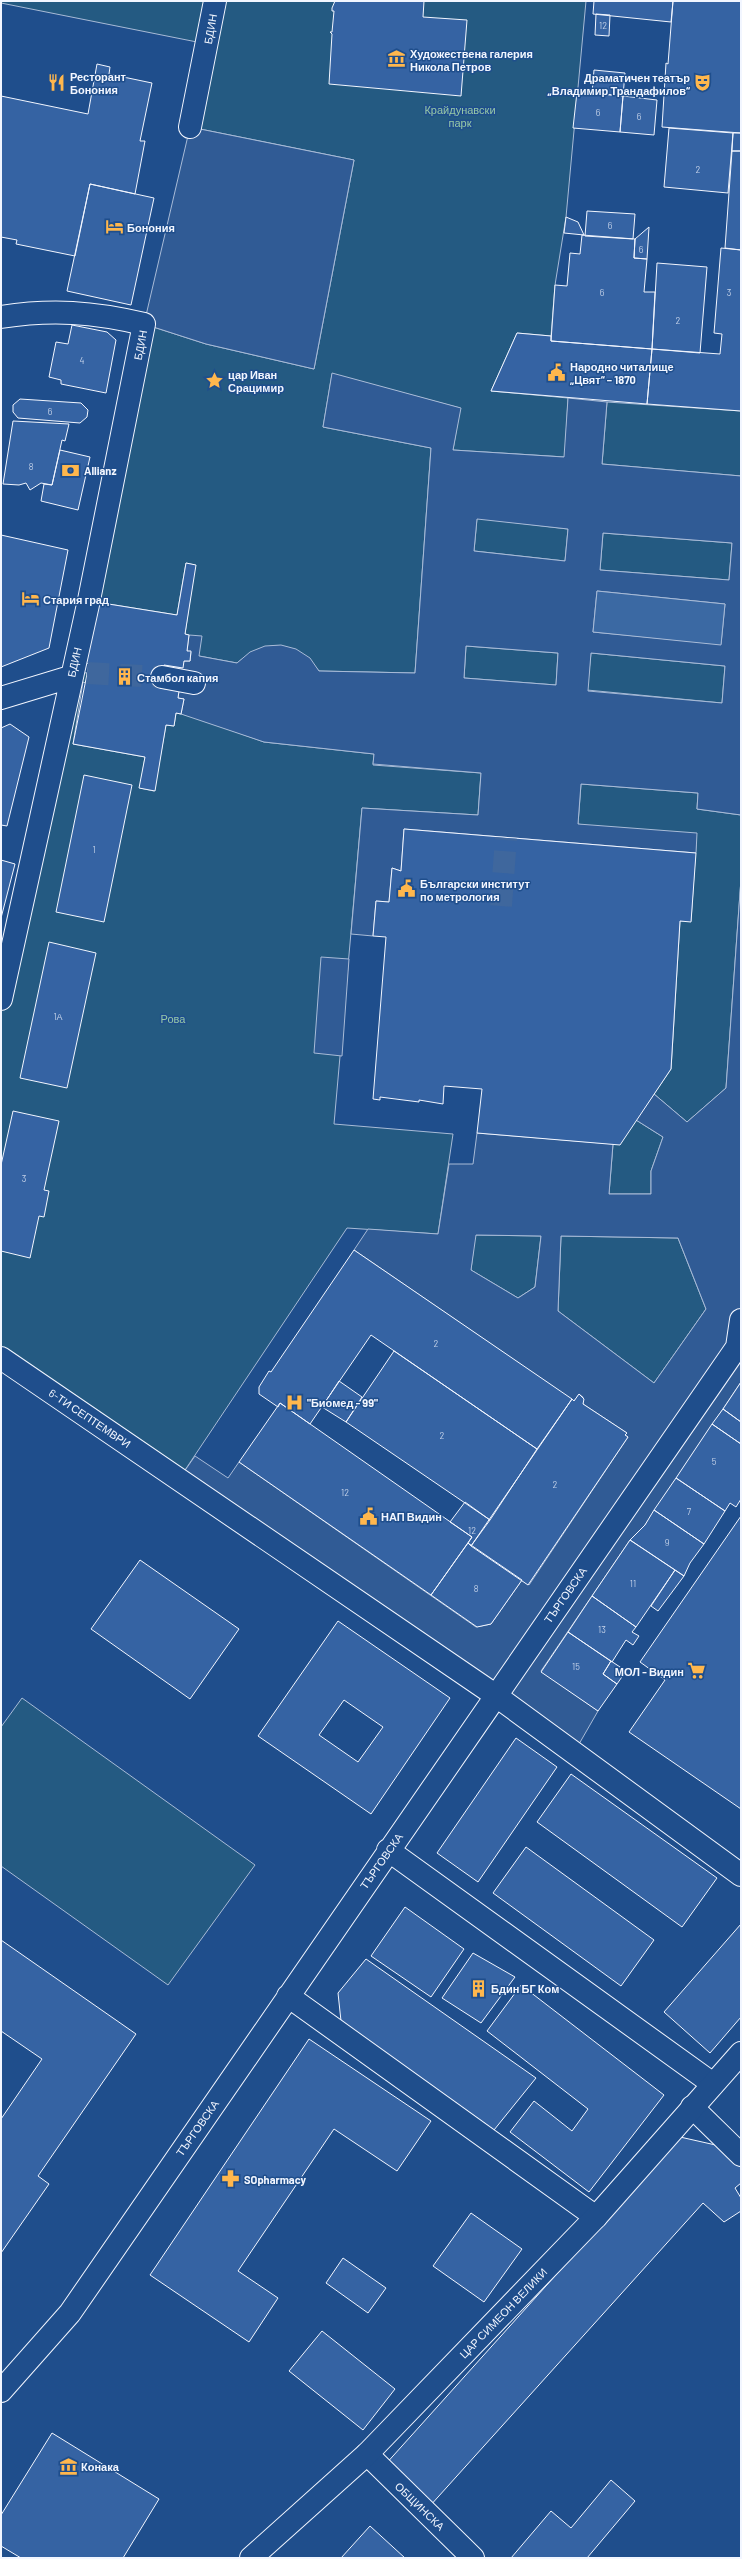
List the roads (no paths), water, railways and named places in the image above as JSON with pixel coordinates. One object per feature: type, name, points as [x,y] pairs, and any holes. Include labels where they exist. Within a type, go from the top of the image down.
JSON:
[{"type":"street","name":"БДИН","points":[[190,127],[214,1]]},
{"type":"street","name":"БДИН","points":[[1,317],[40,311],[75,312],[110,316],[144,324],[89,600],[76,674],[1,999]]},
{"type":"street","points":[[1,698],[76,674]]},
{"type":"street","points":[[162,677],[194,682]]},
{"type":"street","name":"ТЪРГОВСКА","points":[[1,2391],[70,2313],[495,1695],[737,1347],[741,1320]]},
{"type":"street","name":"6-ТИ СЕПТЕМВРИ","points":[[1,1358],[495,1695],[575,1751],[741,1875]]},
{"type":"street","points":[[388,1850],[713,2084]]},
{"type":"street","points":[[288,1996],[596,2217]]},
{"type":"street","name":"ЦАР СИМЕОН ВЕЛИКИ","points":[[251,2558],[367,2454],[596,2217],[741,2053]]},
{"type":"street","points":[[692,2107],[741,2155]]},
{"type":"street","name":"ОБЩИНСКА","points":[[367,2454],[473,2558]]},
{"type":"tunnel","points":[[87,673],[162,677]]},
{"type":"tunnel","points":[[501,906],[506,838]]},
{"type":"place","name":"Художествена галерия Никола Петров","points":[[397,59]]},
{"type":"place","name":"Ресторант Бонония","points":[[57,82]]},
{"type":"place","name":"Драматичен театър „Владимир Трандафилов“","points":[[703,83]]},
{"type":"place","name":"Бонония","points":[[114,227]]},
{"type":"place","name":"Народно читалище „Цвят“ – 1870","points":[[557,372]]},
{"type":"place","name":"цар Иван Срацимир","points":[[215,380]]},
{"type":"place","name":"Allianz","points":[[71,470]]},
{"type":"place","name":"Стария град","points":[[30,599]]},
{"type":"place","name":"Стамбол капия","points":[[124,677]]},
{"type":"place","name":"Български институт по метрология","points":[[407,889]]},
{"type":"place","name":"\"Биомед - 99\"","points":[[294,1402]]},
{"type":"place","name":"НАП Видин","points":[[368,1516]]},
{"type":"place","name":"МОЛ - Видин","points":[[697,1671]]},
{"type":"place","name":"Бдин БГ Ком","points":[[478,1988]]},
{"type":"place","name":"SOpharmacy","points":[[231,2179]]},
{"type":"place","name":"Конака","points":[[68,2466]]},
{"type":"park label","name":"Крайдунавски парк","points":[[460,115]]},
{"type":"park label","name":"Рова","points":[[173,1018]]}]
